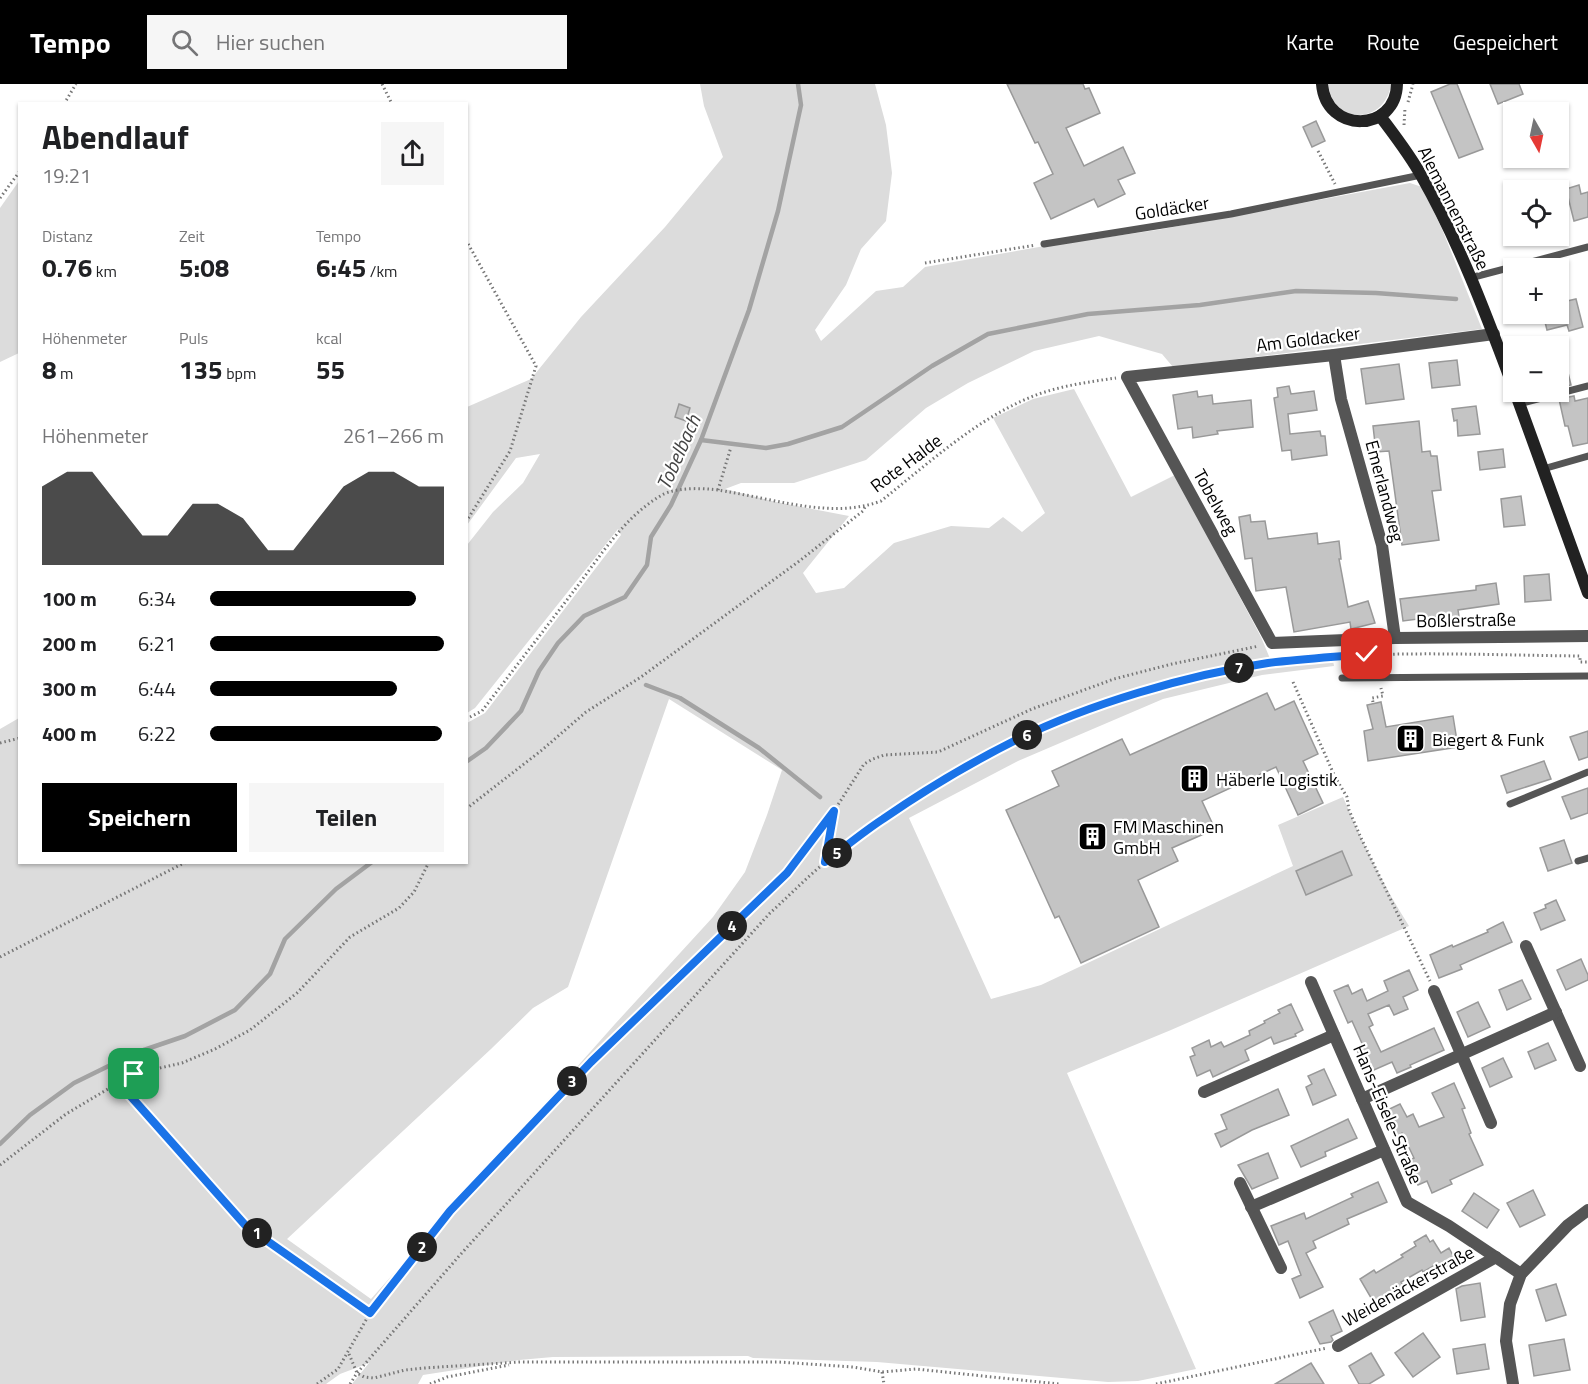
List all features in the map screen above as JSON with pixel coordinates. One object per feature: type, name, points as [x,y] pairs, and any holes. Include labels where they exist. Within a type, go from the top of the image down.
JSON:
[{"type":"street","points":[[1322,84],[1330,108],[1342,118],[1358,122],[1380,116],[1392,104],[1397,84]]},
{"type":"street","name":"Alemannenstraße","points":[[1380,116],[1421,176],[1445,221],[1503,359]]},
{"type":"street","name":"Am Goldacker","points":[[1127,377],[1334,355],[1494,334]]},
{"type":"street","name":"Emerlandweg","points":[[1334,355],[1341,399],[1382,545],[1395,638]]},
{"type":"street","name":"Tobelweg","points":[[1127,377],[1272,643]]},
{"type":"street","name":"Alemannenstraße","points":[[1519,404],[1588,593]]},
{"type":"street","name":"Boßlerstraße","points":[[1272,643],[1395,638],[1588,636]]},
{"type":"street","points":[[1526,946],[1580,1066]]},
{"type":"street","name":"Hans-Eisele-Straße","points":[[1311,982],[1407,1202],[1449,1226],[1521,1274]]},
{"type":"street","points":[[1434,991],[1491,1123]]},
{"type":"street","points":[[1362,1099],[1556,1012]]},
{"type":"street","points":[[1204,1092],[1334,1035]]},
{"type":"street","points":[[1251,1207],[1384,1150]]},
{"type":"street","points":[[1240,1183],[1281,1268]]},
{"type":"street","points":[[1513,1384],[1506,1341],[1510,1305],[1521,1274],[1568,1225],[1588,1210]]},
{"type":"street","name":"Weidenäckerstraße","points":[[1338,1346],[1496,1257]]},
{"type":"lane","name":"Goldäcker","points":[[1044,244],[1231,214],[1421,176]]},
{"type":"lane","points":[[1470,278],[1588,247]]},
{"type":"lane","points":[[1519,404],[1588,386]]},
{"type":"lane","points":[[1543,469],[1588,456]]},
{"type":"lane","points":[[1341,678],[1588,676]]},
{"type":"lane","points":[[1510,804],[1588,772]]},
{"type":"lane","points":[[1578,861],[1588,858]]},
{"type":"path","points":[[65,102],[76,84]]},
{"type":"path","points":[[382,84],[391,102]]},
{"type":"path","points":[[1403,147],[1403,115],[1413,84]]},
{"type":"path","points":[[1318,151],[1339,194]]},
{"type":"path","points":[[0,198],[18,174]]},
{"type":"path","points":[[468,244],[536,366],[510,451],[468,519]]},
{"type":"path","points":[[925,263],[1044,244]]},
{"type":"path","name":"Rote Halde","points":[[468,718],[482,711],[625,524],[663,494],[687,489],[718,490],[822,508],[865,507],[881,501],[984,421],[1010,407],[1033,396],[1078,383],[1127,377]]},
{"type":"path","points":[[718,490],[731,447]]},
{"type":"path","points":[[468,807],[542,750],[586,712],[628,686],[798,562],[863,511],[865,507]]},
{"type":"path","points":[[317,1384],[338,1369],[370,1313],[450,1211],[591,1062],[787,873],[834,811],[864,764],[884,755],[938,752],[1032,709],[1114,679],[1272,643]]},
{"type":"path","points":[[350,1384],[357,1373],[460,1255],[770,913],[825,862],[880,820],[910,801],[1017,740],[1101,706],[1196,677],[1268,663],[1367,654],[1580,656],[1580,662],[1588,662]]},
{"type":"path","points":[[1373,702],[1372,698],[1383,696],[1377,676]]},
{"type":"path","points":[[1293,682],[1335,777],[1347,797],[1349,810],[1360,838],[1434,991]]},
{"type":"path","points":[[0,743],[18,738]]},
{"type":"path","points":[[825,862],[834,811]]},
{"type":"path","points":[[0,957],[182,864]]},
{"type":"path","points":[[0,1165],[66,1114],[118,1082],[134,1074],[183,1063],[250,1030],[297,993],[350,937],[399,908],[414,892],[428,864]]},
{"type":"path","points":[[118,1082],[246,1226],[370,1313]]},
{"type":"path","points":[[1156,1384],[1252,1362],[1338,1346]]},
{"type":"path","points":[[349,1353],[357,1373],[364,1377],[424,1368],[520,1362],[779,1362],[853,1367],[882,1372],[916,1369],[1059,1384]]},
{"type":"path","points":[[430,1384],[447,1377],[520,1362]]},
{"type":"path","points":[[882,1372],[884,1384]]},
{"type":"shaded area","points":[[700,84],[875,84],[886,125],[892,173],[886,221],[861,249],[846,285],[815,330],[821,341],[876,291],[903,287],[925,267],[1157,230],[1410,183],[1422,187],[1442,229],[1482,329],[1173,367],[1162,354],[1099,336],[1034,351],[968,383],[926,408],[866,460],[794,483],[741,483],[725,489],[776,502],[849,516],[803,573],[816,593],[844,588],[894,543],[951,526],[989,528],[1003,517],[1022,532],[1045,513],[993,418],[1033,399],[1074,389],[1131,497],[1175,475],[1261,637],[1271,661],[1332,655],[1334,666],[1262,675],[1163,699],[1018,761],[909,818],[991,999],[1041,985],[1293,866],[1278,825],[1343,797],[1373,863],[1409,926],[1067,1073],[1196,1369],[1138,1381],[1108,1382],[877,1362],[748,1356],[553,1357],[423,1375],[418,1384],[352,1384],[369,1363],[340,1374],[326,1384],[0,1384],[0,729],[18,719],[18,864],[468,864],[468,722],[485,713],[621,535],[618,529],[475,708],[468,712],[468,544],[493,512],[523,483],[540,454],[516,458],[468,524],[468,407],[531,379],[581,317],[665,227],[723,157],[704,106]],"holes":[[[669,699],[782,770],[745,872],[713,917],[371,1299],[287,1239],[533,1008],[568,987]]]},
{"type":"shaded area","points":[[1328,84],[1391,85],[1386,98],[1379,107],[1369,113],[1359,115],[1348,113],[1339,107],[1332,97]]},
{"type":"shaded area","points":[[18,182],[18,353],[0,362],[0,208]]},
{"type":"building","points":[[1007,84],[1083,84],[1085,89],[1089,88],[1100,113],[1066,128],[1084,166],[1123,147],[1135,173],[1118,180],[1125,194],[1098,207],[1094,199],[1051,219],[1034,183],[1053,174],[1038,142],[1035,143]]},
{"type":"building","points":[[1450,84],[1457,84],[1483,149],[1459,158],[1431,92]]},
{"type":"building","points":[[1490,84],[1519,84],[1523,94],[1498,104]]},
{"type":"building","points":[[1316,121],[1325,141],[1312,147],[1303,127]]},
{"type":"building","points":[[1579,185],[1581,194],[1588,192],[1588,217],[1574,221],[1569,201],[1569,188]]},
{"type":"building","points":[[1576,299],[1583,327],[1569,331],[1567,325],[1547,330],[1546,324],[1569,324],[1569,301]]},
{"type":"building","points":[[1457,360],[1460,385],[1432,388],[1429,363]]},
{"type":"building","points":[[1399,364],[1404,399],[1366,404],[1361,369]]},
{"type":"building","points":[[1289,386],[1291,394],[1314,391],[1317,410],[1288,414],[1290,434],[1320,431],[1321,436],[1325,436],[1327,455],[1292,460],[1291,450],[1282,451],[1274,398],[1278,397],[1277,388]]},
{"type":"building","points":[[1197,391],[1198,397],[1212,395],[1213,404],[1251,400],[1253,427],[1217,431],[1218,434],[1193,438],[1192,427],[1178,429],[1173,395]]},
{"type":"building","points":[[1574,396],[1575,401],[1588,398],[1588,443],[1573,446],[1568,426],[1565,426],[1560,402],[1569,402],[1569,397]]},
{"type":"building","points":[[679,404],[690,408],[686,421],[675,417]]},
{"type":"building","points":[[1476,406],[1480,434],[1458,436],[1457,420],[1454,421],[1452,409]]},
{"type":"building","points":[[1419,421],[1422,452],[1430,451],[1431,456],[1437,456],[1441,490],[1432,491],[1439,540],[1402,545],[1389,451],[1376,452],[1373,426]]},
{"type":"building","points":[[1503,449],[1505,467],[1480,470],[1478,452]]},
{"type":"building","points":[[1521,496],[1525,525],[1504,527],[1501,499]]},
{"type":"building","points":[[1250,515],[1251,522],[1265,521],[1268,539],[1317,533],[1318,544],[1339,541],[1341,559],[1339,559],[1348,607],[1368,601],[1375,623],[1351,629],[1350,622],[1294,632],[1286,587],[1256,591],[1252,558],[1245,559],[1239,517]]},
{"type":"building","points":[[1549,574],[1551,600],[1525,602],[1524,576]]},
{"type":"building","points":[[1496,583],[1499,604],[1458,610],[1460,623],[1442,626],[1441,616],[1403,621],[1400,599],[1476,590],[1476,586]]},
{"type":"building","points":[[1267,693],[1275,710],[1294,701],[1318,754],[1303,761],[1323,803],[1298,815],[1276,767],[1202,801],[1215,829],[1172,848],[1178,861],[1138,880],[1159,927],[1081,963],[1059,916],[1055,918],[1006,810],[1059,786],[1052,771],[1122,739],[1130,755]]},
{"type":"building","name":"Biegert & Funk","points":[[1381,702],[1386,727],[1453,716],[1458,747],[1368,761],[1364,731],[1373,729],[1367,705]]},
{"type":"building","points":[[1588,731],[1588,757],[1579,760],[1570,737]]},
{"type":"building","points":[[1544,761],[1551,779],[1507,793],[1501,776]]},
{"type":"building","points":[[1588,788],[1588,813],[1571,819],[1562,797]]},
{"type":"building","points":[[1564,840],[1572,863],[1548,871],[1540,848]]},
{"type":"building","points":[[1342,851],[1352,875],[1306,895],[1296,871]]},
{"type":"building","points":[[1556,900],[1565,920],[1541,930],[1534,913],[1546,908],[1545,905]]},
{"type":"building","points":[[1503,922],[1512,942],[1460,965],[1462,969],[1439,978],[1430,955],[1488,932],[1487,930]]},
{"type":"building","points":[[1581,959],[1588,980],[1566,990],[1557,970]]},
{"type":"building","points":[[1409,970],[1418,990],[1403,997],[1408,1009],[1394,1015],[1389,1005],[1368,1014],[1373,1025],[1369,1027],[1381,1052],[1434,1028],[1444,1050],[1397,1073],[1392,1062],[1367,1073],[1357,1050],[1364,1048],[1352,1021],[1348,1023],[1334,991],[1348,985],[1352,994],[1362,989],[1367,1001],[1388,991],[1384,981]]},
{"type":"building","points":[[1522,980],[1531,999],[1507,1010],[1499,990]]},
{"type":"building","points":[[1478,1002],[1490,1027],[1468,1037],[1457,1012]]},
{"type":"building","points":[[1291,1004],[1303,1030],[1295,1034],[1296,1036],[1274,1044],[1271,1037],[1245,1050],[1249,1060],[1213,1077],[1210,1070],[1197,1076],[1190,1057],[1195,1055],[1192,1048],[1209,1040],[1211,1047],[1221,1042],[1224,1047],[1250,1035],[1249,1031],[1280,1013],[1278,1010]]},
{"type":"building","points":[[1548,1043],[1556,1060],[1535,1069],[1528,1052]]},
{"type":"building","points":[[1503,1058],[1512,1077],[1490,1087],[1482,1068]]},
{"type":"building","points":[[1324,1069],[1336,1095],[1313,1105],[1306,1087],[1312,1084],[1308,1076]]},
{"type":"building","points":[[1454,1083],[1465,1108],[1462,1109],[1471,1133],[1469,1134],[1483,1165],[1450,1180],[1452,1184],[1432,1193],[1427,1181],[1418,1185],[1407,1161],[1414,1158],[1402,1133],[1395,1137],[1383,1112],[1400,1104],[1407,1117],[1413,1114],[1419,1127],[1444,1117],[1432,1093]]},
{"type":"building","points":[[1278,1089],[1289,1115],[1252,1130],[1221,1147],[1215,1134],[1227,1129],[1221,1115]]},
{"type":"building","points":[[1348,1119],[1357,1138],[1325,1152],[1326,1156],[1301,1167],[1291,1146]]},
{"type":"building","points":[[1268,1153],[1278,1178],[1252,1189],[1238,1165]]},
{"type":"building","points":[[1378,1182],[1387,1202],[1347,1219],[1349,1224],[1313,1241],[1316,1248],[1306,1253],[1323,1287],[1300,1298],[1292,1279],[1301,1275],[1288,1241],[1279,1245],[1271,1226],[1304,1213],[1306,1219],[1353,1197],[1351,1194]]},
{"type":"building","points":[[1533,1190],[1545,1215],[1520,1227],[1507,1203]]},
{"type":"building","points":[[1474,1193],[1499,1210],[1487,1228],[1462,1211]]},
{"type":"building","points":[[1426,1235],[1430,1242],[1433,1240],[1441,1253],[1449,1248],[1456,1261],[1439,1271],[1435,1265],[1423,1272],[1422,1270],[1401,1282],[1406,1290],[1388,1301],[1385,1296],[1374,1303],[1360,1279],[1374,1270],[1376,1273],[1403,1257],[1401,1255],[1416,1246],[1414,1242]]},
{"type":"building","points":[[1480,1283],[1485,1317],[1461,1321],[1456,1289]]},
{"type":"building","points":[[1556,1284],[1566,1315],[1546,1321],[1536,1290]]},
{"type":"building","points":[[1333,1310],[1342,1331],[1331,1336],[1333,1340],[1331,1342],[1320,1344],[1309,1322]]},
{"type":"building","points":[[1423,1333],[1440,1357],[1413,1377],[1395,1353]]},
{"type":"building","points":[[1564,1339],[1570,1370],[1534,1376],[1529,1345]]},
{"type":"building","points":[[1485,1344],[1489,1369],[1457,1374],[1453,1349]]},
{"type":"building","points":[[1371,1353],[1384,1375],[1369,1384],[1359,1384],[1349,1366]]},
{"type":"building","points":[[1311,1363],[1324,1384],[1275,1384]]},
{"type":"waterway","name":"Tobelbach","points":[[468,761],[486,748],[521,711],[539,671],[558,643],[584,616],[625,597],[647,565],[651,537],[671,505],[701,440],[749,310],[778,211],[801,105],[798,84]]},
{"type":"waterway","points":[[701,440],[766,448],[788,444],[842,427],[932,366],[988,334],[1088,314],[1200,305],[1296,291],[1376,293],[1456,299]]},
{"type":"waterway","points":[[646,685],[680,698],[759,748],[820,797]]},
{"type":"waterway","name":"Tobelbach","points":[[0,1144],[30,1115],[74,1083],[135,1053],[185,1036],[235,1010],[270,974],[285,939],[336,889],[369,864]]},
{"type":"place","name":"Biegert & Funk","points":[[1411,739]]},
{"type":"place","name":"Häberle Logistik","points":[[1195,779]]},
{"type":"place","name":"FM Maschinen GmbH","points":[[1092,836]]},
{"type":"route","points":[[134,1074],[118,1082],[246,1226],[370,1313],[450,1211],[591,1062],[787,873],[834,811],[825,862],[880,820],[960,770],[1057,722],[1146,691],[1196,677],[1268,663],[1367,654]]}]
